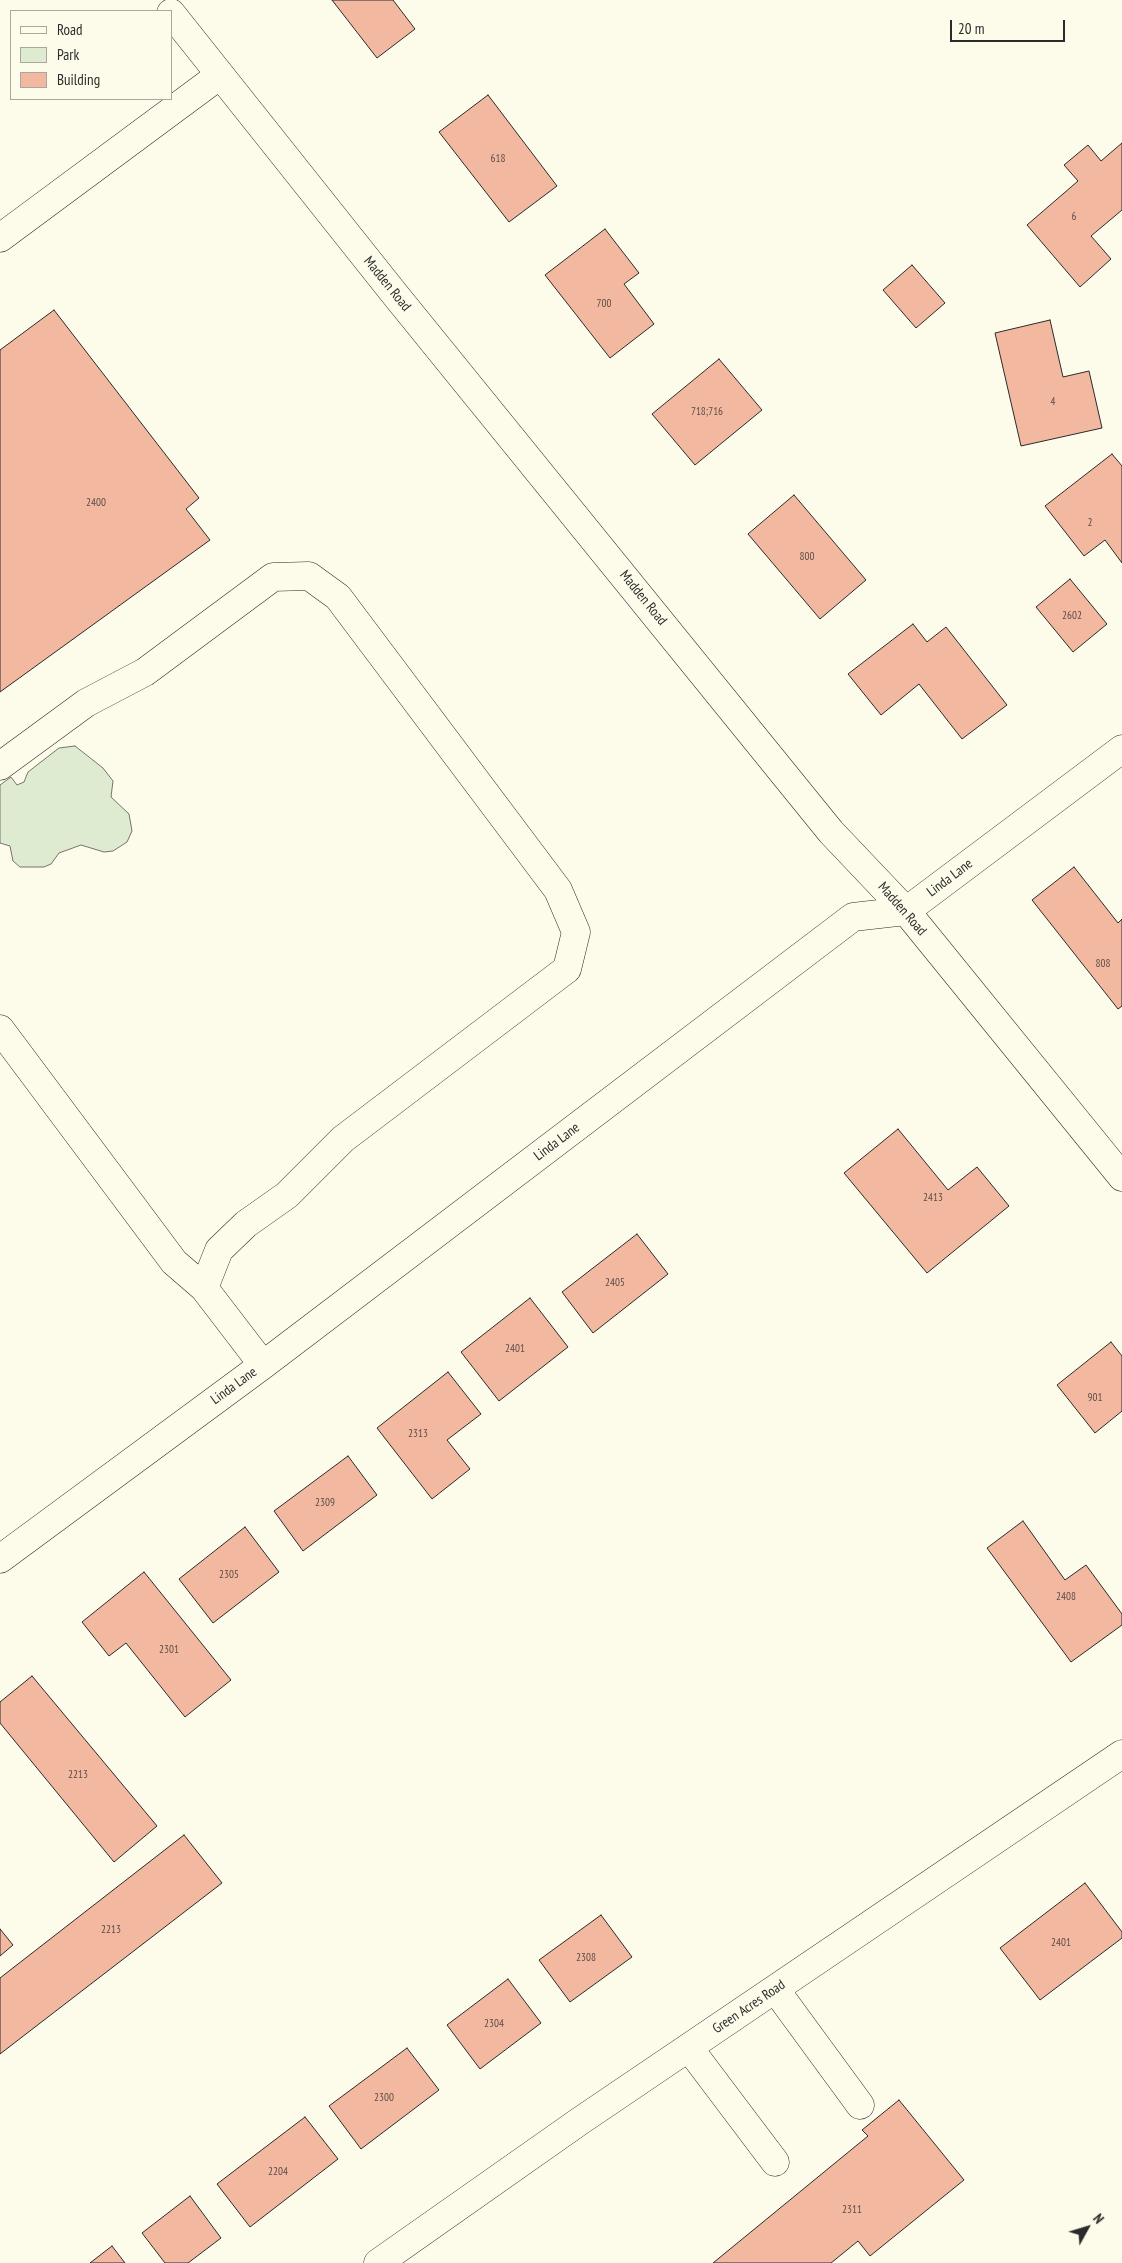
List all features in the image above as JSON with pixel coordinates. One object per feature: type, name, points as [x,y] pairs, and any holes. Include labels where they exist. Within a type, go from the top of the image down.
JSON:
[{"type":"street","name":"Madden Road","points":[[161,0],[169,10]]},
{"type":"street","name":"Madden Road","points":[[172,13],[393,292],[831,832],[906,911],[1122,1177]]},
{"type":"street","points":[[0,238],[220,75]]},
{"type":"street","points":[[0,766],[86,703],[145,672],[273,577],[309,576],[338,597],[558,890],[576,932],[567,969],[343,1139],[287,1195],[246,1224],[220,1250],[204,1288]]},
{"type":"street","name":"Linda Lane","points":[[0,1559],[263,1365],[853,917],[906,911],[1122,749]]},
{"type":"street","points":[[0,1029],[174,1262],[204,1288],[263,1365]]},
{"type":"street","name":"Green Acres Road","points":[[378,2263],[580,2121],[1122,1754]]},
{"type":"street","points":[[775,1989],[860,2105]]},
{"type":"street","points":[[688,2048],[775,2162]]},
{"type":"green space","points":[[75,746],[103,768],[113,781],[111,797],[129,814],[132,831],[127,842],[113,851],[104,852],[81,845],[59,853],[51,864],[44,867],[20,867],[13,861],[10,846],[0,843],[0,785],[11,777],[17,785],[24,782],[28,772],[59,748]]},
{"type":"building","points":[[332,0],[393,0],[415,29],[377,58]]},
{"type":"building","points":[[488,95],[557,186],[509,222],[439,132]]},
{"type":"building","points":[[1122,143],[1122,210],[1091,236],[1111,259],[1080,287],[1027,225],[1078,181],[1064,165],[1088,145],[1101,161]]},
{"type":"building","points":[[605,229],[639,273],[624,284],[654,324],[610,358],[545,275]]},
{"type":"building","points":[[912,265],[945,303],[916,328],[883,290]]},
{"type":"building","points":[[54,310],[199,498],[186,509],[210,540],[0,692],[0,350]]},
{"type":"building","points":[[1050,320],[1063,377],[1089,371],[1102,428],[1021,446],[995,333]]},
{"type":"building","points":[[719,359],[762,410],[695,465],[652,414]]},
{"type":"building","points":[[1112,454],[1122,466],[1122,563],[1105,540],[1084,556],[1045,506]]},
{"type":"building","points":[[794,495],[866,580],[820,619],[748,534]]},
{"type":"building","points":[[1070,579],[1107,624],[1073,652],[1036,607]]},
{"type":"building","points":[[913,624],[927,642],[946,627],[1007,705],[962,739],[919,684],[881,715],[848,674]]},
{"type":"building","points":[[1074,867],[1118,923],[1122,919],[1122,1006],[1118,1009],[1032,900]]},
{"type":"building","points":[[898,1129],[948,1190],[977,1167],[1009,1206],[927,1273],[844,1173]]},
{"type":"building","points":[[637,1234],[668,1274],[593,1333],[562,1292]]},
{"type":"building","points":[[530,1298],[568,1347],[499,1401],[461,1352]]},
{"type":"building","points":[[1111,1342],[1122,1356],[1122,1411],[1095,1433],[1057,1385]]},
{"type":"building","points":[[448,1372],[481,1414],[447,1440],[470,1469],[432,1499],[377,1428]]},
{"type":"building","points":[[348,1456],[377,1495],[303,1551],[274,1511]]},
{"type":"building","points":[[1023,1521],[1065,1580],[1086,1565],[1122,1614],[1122,1625],[1071,1662],[987,1548]]},
{"type":"building","points":[[245,1527],[279,1572],[213,1623],[179,1579]]},
{"type":"building","points":[[144,1572],[231,1680],[185,1717],[126,1643],[109,1656],[82,1622]]},
{"type":"building","points":[[32,1676],[157,1826],[114,1862],[0,1723],[0,1702]]},
{"type":"building","points":[[184,1835],[222,1883],[0,2054],[0,1978]]},
{"type":"building","points":[[1085,1883],[1122,1932],[1122,1938],[1040,2000],[1000,1948]]},
{"type":"building","points":[[601,1915],[632,1957],[570,2002],[539,1960]]},
{"type":"building","points":[[0,1929],[13,1945],[0,1956]]},
{"type":"building","points":[[508,1979],[541,2023],[480,2069],[447,2025]]},
{"type":"building","points":[[407,2048],[439,2090],[361,2149],[329,2106]]},
{"type":"building","points":[[899,2100],[964,2180],[870,2256],[858,2241],[831,2263],[713,2263],[868,2136],[862,2130]]},
{"type":"building","points":[[305,2117],[338,2159],[250,2227],[217,2184]]},
{"type":"building","points":[[190,2196],[221,2238],[188,2263],[165,2263],[142,2233]]},
{"type":"building","points":[[112,2246],[125,2263],[90,2263]]}]
